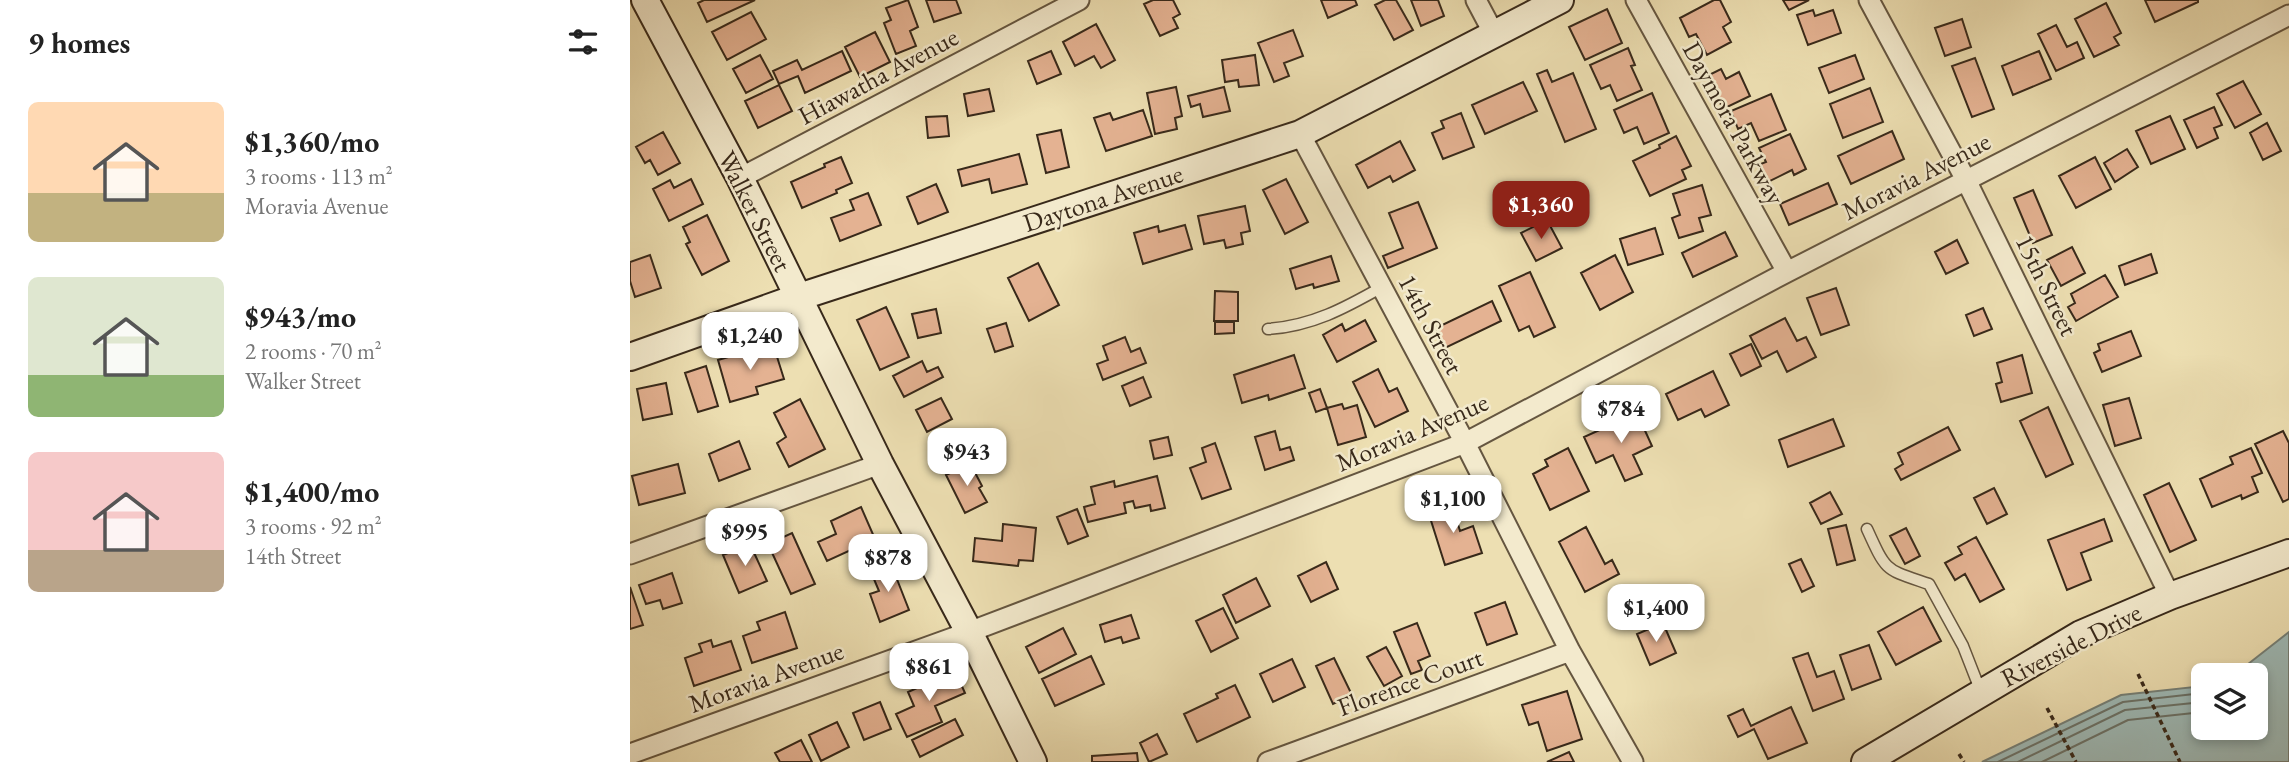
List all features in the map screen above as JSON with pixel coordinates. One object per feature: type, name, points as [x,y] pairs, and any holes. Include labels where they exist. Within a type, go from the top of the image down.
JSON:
[{"type":"street","name":"Walker Street","points":[[645,0],[740,178],[880,464],[969,632],[1033,762]]},
{"type":"street","name":"Hiawatha Avenue","points":[[740,178],[1079,0]]},
{"type":"street","points":[[1476,0],[1494,34]]},
{"type":"street","name":"Daytona Avenue","points":[[630,356],[799,297],[1300,134],[1560,0]]},
{"type":"street","name":"Daymora Parkway","points":[[1636,0],[1787,272]]},
{"type":"street","name":"15th Street","points":[[1869,0],[1966,180],[2170,596]]},
{"type":"street","name":"Moravia Avenue","points":[[630,754],[969,632],[1465,443],[1787,272],[2289,15]]},
{"type":"street","name":"14th Street","points":[[1300,134],[1465,443],[1570,652],[1633,762]]},
{"type":"street","points":[[630,554],[880,464]]},
{"type":"street","name":"Riverside Drive","points":[[1865,762],[2081,634],[2170,596],[2289,552]]},
{"type":"street","name":"Florence Court","points":[[1268,762],[1570,652]]},
{"type":"lane","points":[[1268,329],[1290,327],[1321,319],[1343,310],[1382,287]]},
{"type":"lane","points":[[1867,529],[1882,562],[1894,572],[1929,584],[1964,646],[1982,693]]},
{"type":"path","points":[[2138,674],[2180,762]]},
{"type":"path","points":[[2047,708],[2076,762]]},
{"type":"path","points":[[1959,754],[1964,762]]},
{"type":"water","points":[[2289,632],[2289,762],[1982,762],[2121,695],[2191,687],[2191,740],[2268,740],[2268,663],[2249,663]]},
{"type":"building","points":[[704,0],[755,0],[707,22],[698,3]]},
{"type":"building","points":[[908,0],[918,27],[910,31],[916,46],[896,54],[884,23],[891,20],[886,8]]},
{"type":"building","points":[[926,0],[956,0],[961,13],[934,22]]},
{"type":"building","points":[[1153,0],[1173,0],[1180,14],[1173,18],[1178,28],[1160,36],[1144,4]]},
{"type":"building","points":[[1321,0],[1355,0],[1357,5],[1328,18]]},
{"type":"building","points":[[1385,0],[1396,0],[1413,30],[1394,40],[1375,5]]},
{"type":"building","points":[[1411,0],[1438,0],[1444,16],[1421,26]]},
{"type":"building","points":[[1714,0],[1720,0],[1731,22],[1723,27],[1731,42],[1707,55],[1696,34],[1689,37],[1680,18]]},
{"type":"building","points":[[1783,0],[1809,0],[1789,10]]},
{"type":"building","points":[[2145,0],[2198,0],[2198,2],[2155,22]]},
{"type":"building","points":[[2106,3],[2121,33],[2114,37],[2119,45],[2094,57],[2075,19]]},
{"type":"building","points":[[1607,9],[1622,43],[1585,60],[1569,27]]},
{"type":"building","points":[[1813,10],[1815,16],[1833,10],[1841,33],[1808,45],[1797,15]]},
{"type":"building","points":[[751,12],[766,39],[727,60],[712,32]]},
{"type":"building","points":[[1962,19],[1971,47],[1945,56],[1935,28]]},
{"type":"building","points":[[1096,24],[1115,60],[1101,68],[1094,56],[1075,66],[1063,42]]},
{"type":"building","points":[[2056,25],[2067,47],[2077,42],[2084,58],[2056,71],[2038,34]]},
{"type":"building","points":[[1293,30],[1303,56],[1284,63],[1289,76],[1274,82],[1258,43]]},
{"type":"building","points":[[875,32],[890,62],[860,77],[845,47]]},
{"type":"building","points":[[1628,48],[1635,65],[1631,66],[1642,90],[1617,101],[1610,85],[1601,89],[1590,65]]},
{"type":"building","points":[[842,51],[851,71],[805,93],[798,76],[779,84],[773,71],[797,60],[802,70]]},
{"type":"building","points":[[1051,51],[1061,74],[1037,84],[1028,61]]},
{"type":"building","points":[[2039,51],[2051,79],[2013,95],[2002,66]]},
{"type":"building","points":[[760,55],[773,79],[746,93],[733,69]]},
{"type":"building","points":[[1255,55],[1259,85],[1239,87],[1238,80],[1225,82],[1222,60]]},
{"type":"building","points":[[1855,55],[1864,79],[1829,93],[1819,68]]},
{"type":"building","points":[[1975,58],[1994,109],[1972,117],[1952,66]]},
{"type":"building","points":[[1721,69],[1726,79],[1739,72],[1750,96],[1723,109],[1707,76]]},
{"type":"building","points":[[1547,70],[1552,82],[1573,73],[1596,129],[1565,142],[1537,74]]},
{"type":"building","points":[[2243,81],[2261,114],[2235,128],[2217,94]]},
{"type":"building","points":[[1523,82],[1537,111],[1485,134],[1472,105]]},
{"type":"building","points":[[779,85],[792,111],[758,128],[745,101]]},
{"type":"building","points":[[1176,87],[1182,116],[1175,118],[1177,129],[1155,134],[1147,93]]},
{"type":"building","points":[[1224,87],[1230,111],[1203,117],[1200,104],[1191,107],[1188,96]]},
{"type":"building","points":[[1870,88],[1883,122],[1843,138],[1830,104]]},
{"type":"building","points":[[989,89],[994,111],[968,116],[964,94]]},
{"type":"building","points":[[1652,93],[1669,133],[1644,144],[1637,127],[1624,133],[1614,110]]},
{"type":"building","points":[[1771,94],[1786,130],[1759,141],[1751,123],[1738,129],[1731,111]]},
{"type":"building","points":[[2214,107],[2222,125],[2214,128],[2218,138],[2197,148],[2184,120]]},
{"type":"building","points":[[1143,110],[1152,136],[1106,151],[1094,118],[1110,113],[1113,120]]},
{"type":"building","points":[[1461,113],[1474,147],[1443,159],[1432,133],[1444,128],[1441,121]]},
{"type":"building","points":[[947,116],[949,136],[928,138],[926,117]]},
{"type":"building","points":[[2170,116],[2185,149],[2151,164],[2136,131]]},
{"type":"building","points":[[2267,123],[2281,151],[2263,160],[2250,133]]},
{"type":"building","points":[[1061,130],[1069,167],[1046,173],[1037,135]]},
{"type":"building","points":[[1892,131],[1904,159],[1851,184],[1838,156]]},
{"type":"building","points":[[663,132],[680,163],[658,175],[650,160],[645,163],[636,147]]},
{"type":"building","points":[[1790,134],[1806,169],[1794,175],[1792,170],[1766,183],[1758,165],[1766,162],[1759,148]]},
{"type":"building","points":[[1676,136],[1691,166],[1682,170],[1686,179],[1650,196],[1633,161],[1660,148],[1659,145]]},
{"type":"building","points":[[1400,141],[1415,170],[1393,182],[1390,176],[1368,188],[1356,165]]},
{"type":"building","points":[[2127,149],[2138,167],[2115,182],[2104,163]]},
{"type":"building","points":[[1019,154],[1027,184],[992,193],[989,179],[962,186],[958,170]]},
{"type":"building","points":[[841,157],[852,183],[836,190],[837,193],[802,208],[791,182]]},
{"type":"building","points":[[2095,157],[2111,189],[2076,208],[2059,176]]},
{"type":"building","points":[[691,179],[703,204],[669,221],[653,189],[670,180],[674,188]]},
{"type":"building","points":[[1286,179],[1308,222],[1285,234],[1263,190]]},
{"type":"building","points":[[1828,183],[1837,204],[1789,225],[1780,204]]},
{"type":"building","points":[[936,184],[948,212],[918,224],[907,197]]},
{"type":"building","points":[[1702,185],[1711,215],[1699,218],[1703,231],[1679,238],[1672,218],[1680,215],[1673,194]]},
{"type":"building","points":[[2033,190],[2052,235],[2033,243],[2014,198]]},
{"type":"building","points":[[868,193],[881,225],[840,241],[831,218],[854,210],[850,200]]},
{"type":"building","points":[[1418,202],[1437,248],[1388,268],[1383,256],[1403,248],[1389,213]]},
{"type":"building","points":[[1245,206],[1250,231],[1241,233],[1243,244],[1226,248],[1224,240],[1204,244],[1198,216]]},
{"type":"building","points":[[707,215],[729,261],[702,275],[686,244],[690,242],[683,227]]},
{"type":"building","points":[[1547,220],[1562,248],[1536,261],[1521,233]]},
{"type":"building","points":[[1185,225],[1192,249],[1143,264],[1134,233],[1158,226],[1159,232]]},
{"type":"building","points":[[1655,228],[1663,254],[1628,265],[1620,239]]},
{"type":"building","points":[[1725,232],[1737,256],[1693,277],[1682,253]]},
{"type":"building","points":[[1957,240],[1968,263],[1946,274],[1935,252]]},
{"type":"building","points":[[2072,247],[2085,273],[2061,286],[2047,260]]},
{"type":"building","points":[[2151,254],[2157,273],[2125,285],[2119,266]]},
{"type":"building","points":[[650,255],[661,288],[635,297],[630,281],[630,262]]},
{"type":"building","points":[[1615,255],[1633,292],[1600,310],[1581,273]]},
{"type":"building","points":[[1331,256],[1339,281],[1314,288],[1313,284],[1296,289],[1290,269]]},
{"type":"building","points":[[1038,263],[1059,305],[1029,321],[1008,278]]},
{"type":"building","points":[[1530,272],[1555,327],[1534,337],[1529,326],[1519,331],[1499,286]]},
{"type":"building","points":[[2105,275],[2118,297],[2076,321],[2068,307],[2075,303],[2071,294]]},
{"type":"building","points":[[1836,288],[1849,325],[1821,335],[1807,298]]},
{"type":"building","points":[[1215,291],[1238,292],[1238,321],[1214,321]]},
{"type":"building","points":[[1492,301],[1501,321],[1445,348],[1436,328]]},
{"type":"building","points":[[886,307],[909,357],[880,370],[857,320]]},
{"type":"building","points":[[1983,308],[1992,329],[1974,336],[1966,315]]},
{"type":"building","points":[[936,309],[941,333],[918,338],[912,314]]},
{"type":"building","points":[[1785,318],[1797,341],[1806,337],[1816,357],[1787,372],[1777,351],[1762,359],[1750,336]]},
{"type":"building","points":[[1365,320],[1376,341],[1337,362],[1323,335],[1342,324],[1345,331]]},
{"type":"building","points":[[1215,322],[1234,322],[1234,333],[1215,334]]},
{"type":"building","points":[[1006,323],[1013,346],[995,352],[987,329]]},
{"type":"building","points":[[2131,331],[2141,356],[2102,372],[2094,353],[2100,350],[2098,344]]},
{"type":"building","points":[[1125,337],[1131,352],[1140,348],[1146,363],[1103,380],[1097,364],[1108,360],[1103,346]]},
{"type":"building","points":[[773,344],[784,379],[756,387],[758,394],[730,402],[718,360]]},
{"type":"building","points":[[1751,344],[1761,366],[1741,376],[1730,354]]},
{"type":"building","points":[[1294,355],[1305,388],[1269,400],[1268,395],[1242,403],[1234,375]]},
{"type":"building","points":[[2022,355],[2032,393],[2001,402],[1996,384],[2002,382],[1997,363]]},
{"type":"building","points":[[922,361],[927,372],[938,367],[943,377],[904,397],[893,376]]},
{"type":"building","points":[[706,366],[718,406],[698,412],[685,373]]},
{"type":"building","points":[[1378,369],[1389,392],[1397,388],[1408,411],[1375,427],[1353,382]]},
{"type":"building","points":[[1713,371],[1729,405],[1705,417],[1701,409],[1678,420],[1666,394]]},
{"type":"building","points":[[1143,377],[1151,397],[1130,406],[1122,386]]},
{"type":"building","points":[[666,383],[672,414],[643,420],[637,389]]},
{"type":"building","points":[[1320,389],[1327,408],[1316,412],[1309,393]]},
{"type":"building","points":[[941,398],[952,419],[927,432],[916,410]]},
{"type":"building","points":[[2129,398],[2141,438],[2115,446],[2103,405]]},
{"type":"building","points":[[800,399],[825,449],[789,467],[777,443],[786,437],[774,413]]},
{"type":"building","points":[[1342,404],[1344,409],[1357,405],[1366,437],[1338,445],[1327,408]]},
{"type":"building","points":[[2048,407],[2073,464],[2046,477],[2020,421]]},
{"type":"building","points":[[1637,413],[1652,446],[1633,455],[1642,474],[1625,481],[1613,455],[1596,463],[1584,437]]},
{"type":"building","points":[[1833,419],[1844,446],[1788,467],[1779,440]]},
{"type":"building","points":[[1948,427],[1960,450],[1901,480],[1895,469],[1903,464],[1898,453]]},
{"type":"building","points":[[1275,431],[1280,450],[1290,447],[1294,460],[1265,470],[1255,437]]},
{"type":"building","points":[[2283,431],[2289,443],[2289,499],[2283,502],[2255,444]]},
{"type":"building","points":[[1168,437],[1172,455],[1154,459],[1150,441]]},
{"type":"building","points":[[739,441],[750,469],[719,481],[709,454]]},
{"type":"building","points":[[1215,443],[1231,489],[1202,499],[1190,468],[1206,462],[1202,448]]},
{"type":"building","points":[[1568,448],[1589,491],[1550,510],[1533,474],[1548,466],[1545,460]]},
{"type":"building","points":[[2251,448],[2262,473],[2252,477],[2258,492],[2242,499],[2241,495],[2212,507],[2200,479],[2233,464],[2230,457]]},
{"type":"building","points":[[970,463],[987,502],[965,513],[946,475]]},
{"type":"building","points":[[678,464],[685,493],[639,505],[632,476]]},
{"type":"building","points":[[1157,476],[1165,508],[1151,511],[1150,505],[1135,508],[1133,501],[1124,503],[1126,513],[1088,522],[1084,507],[1095,504],[1091,487],[1114,481],[1115,487]]},
{"type":"building","points":[[2169,483],[2196,540],[2170,552],[2144,495]]},
{"type":"building","points":[[1994,488],[2007,514],[1987,524],[1974,498]]},
{"type":"building","points":[[1830,492],[1842,514],[1821,524],[1810,503]]},
{"type":"building","points":[[1451,501],[1460,531],[1473,526],[1482,553],[1445,565],[1427,508]]},
{"type":"building","points":[[861,507],[875,539],[827,561],[818,542],[836,534],[831,521]]},
{"type":"building","points":[[1077,509],[1088,536],[1068,544],[1057,517]]},
{"type":"building","points":[[2104,519],[2112,541],[2081,553],[2091,580],[2067,590],[2048,540]]},
{"type":"building","points":[[1003,524],[1036,528],[1033,561],[1019,560],[1018,566],[973,561],[975,538],[1002,541]]},
{"type":"building","points":[[1846,525],[1855,560],[1837,565],[1828,529]]},
{"type":"building","points":[[1586,527],[1605,564],[1612,560],[1619,574],[1585,592],[1559,542]]},
{"type":"building","points":[[1906,528],[1920,556],[1905,564],[1890,536]]},
{"type":"building","points":[[792,533],[815,584],[791,594],[768,544]]},
{"type":"building","points":[[1976,537],[2004,589],[1980,602],[1965,574],[1955,580],[1945,563],[1962,554],[1958,547]]},
{"type":"building","points":[[750,544],[767,581],[739,593],[723,555]]},
{"type":"building","points":[[1801,559],[1814,586],[1802,592],[1789,564]]},
{"type":"building","points":[[1326,562],[1338,589],[1311,602],[1298,576]]},
{"type":"building","points":[[891,564],[909,610],[880,622],[870,594],[879,591],[871,572]]},
{"type":"building","points":[[672,573],[682,603],[663,609],[660,600],[646,604],[639,585]]},
{"type":"building","points":[[1256,578],[1270,606],[1236,623],[1223,595]]},
{"type":"building","points":[[630,587],[643,625],[630,629]]},
{"type":"building","points":[[1505,602],[1517,634],[1487,645],[1475,613]]},
{"type":"building","points":[[1923,607],[1941,641],[1896,665],[1878,632]]},
{"type":"building","points":[[1223,608],[1238,638],[1211,652],[1196,621]]},
{"type":"building","points":[[785,612],[797,648],[752,663],[743,636],[760,630],[757,622]]},
{"type":"building","points":[[1131,615],[1139,638],[1123,643],[1121,637],[1105,642],[1100,625]]},
{"type":"building","points":[[1417,623],[1430,656],[1418,661],[1422,670],[1411,674],[1394,632]]},
{"type":"building","points":[[1663,623],[1676,653],[1650,665],[1637,634]]},
{"type":"building","points":[[1063,628],[1076,654],[1039,673],[1026,647]]},
{"type":"building","points":[[711,640],[713,647],[731,641],[741,670],[694,686],[685,658],[702,652],[699,644]]},
{"type":"building","points":[[1869,645],[1881,679],[1852,690],[1840,655]]},
{"type":"building","points":[[1386,647],[1402,676],[1384,686],[1367,657]]},
{"type":"building","points":[[1808,653],[1817,677],[1834,671],[1844,699],[1813,711],[1793,658]]},
{"type":"building","points":[[1091,656],[1104,684],[1055,706],[1042,679]]},
{"type":"building","points":[[1334,658],[1352,695],[1333,704],[1316,666]]},
{"type":"building","points":[[1292,659],[1305,687],[1273,702],[1260,674]]},
{"type":"building","points":[[955,671],[965,693],[935,706],[942,722],[907,737],[896,714],[914,706],[908,692]]},
{"type":"building","points":[[1235,685],[1250,717],[1197,742],[1184,714],[1218,698],[1216,694]]},
{"type":"building","points":[[1567,691],[1582,739],[1547,751],[1538,722],[1529,725],[1522,705]]},
{"type":"building","points":[[880,702],[891,729],[864,740],[853,713]]},
{"type":"building","points":[[1791,707],[1807,743],[1768,759],[1754,729],[1738,737],[1728,716],[1743,709],[1751,726]]},
{"type":"building","points":[[955,719],[963,735],[920,757],[912,740]]},
{"type":"building","points":[[837,722],[849,747],[821,761],[809,735]]},
{"type":"building","points":[[1157,734],[1167,754],[1149,762],[1140,743]]},
{"type":"building","points":[[801,740],[812,762],[780,762],[775,753]]},
{"type":"building","points":[[1569,752],[1574,762],[1547,762]]},
{"type":"building","points":[[1137,753],[1138,762],[1092,762],[1092,756]]}]
